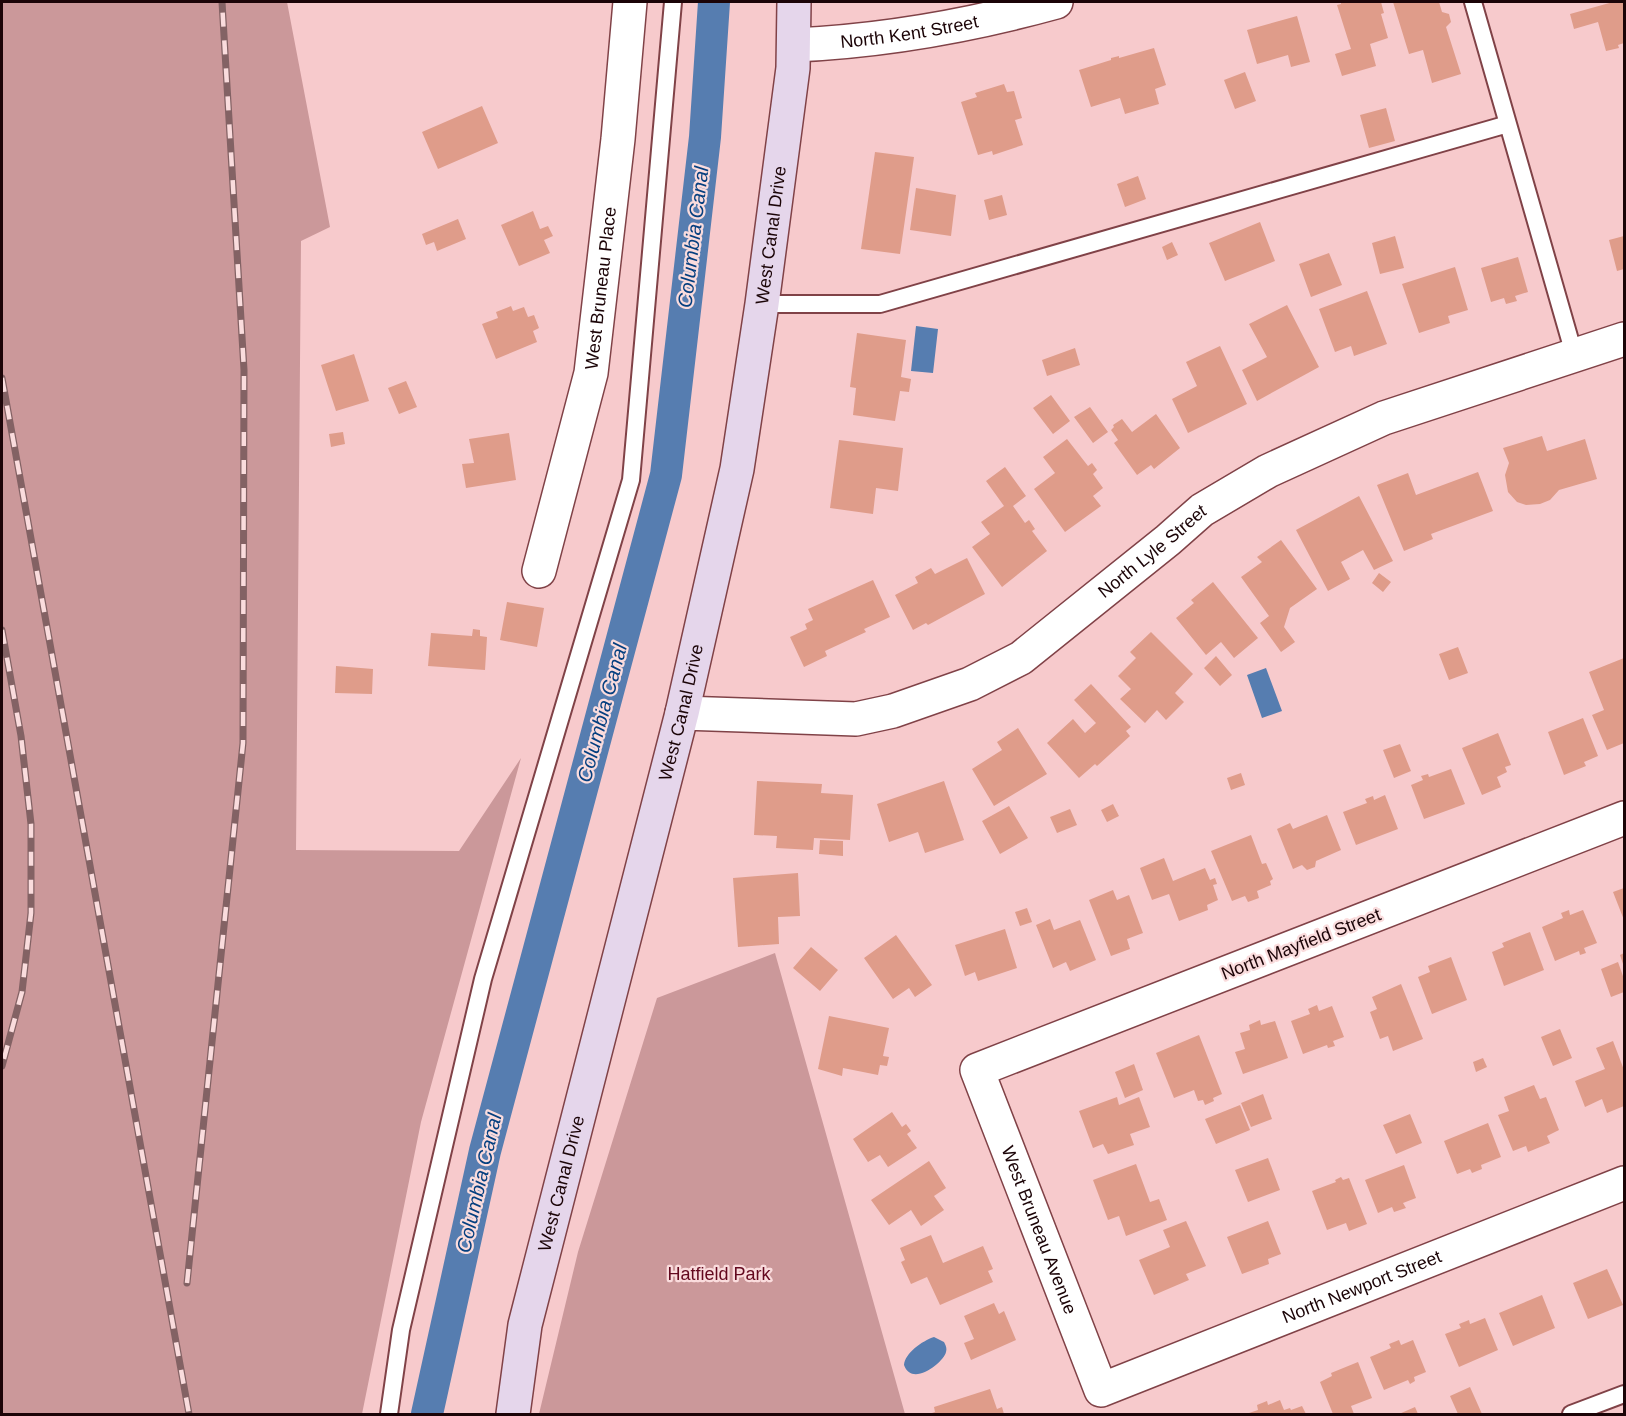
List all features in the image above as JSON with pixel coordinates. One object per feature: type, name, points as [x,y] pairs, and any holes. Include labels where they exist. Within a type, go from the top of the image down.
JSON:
[{"type":"street","name":"West Bruneau Place","points":[[539,571],[591,373],[618,139],[630,2]]},
{"type":"street","name":"West Canal Drive","points":[[513,1414],[528,1314],[682,713],[737,469],[762,304],[794,45],[794,2]]},
{"type":"street","name":"North Kent Street","points":[[794,45],[881,39],[935,31],[1056,2]]},
{"type":"street","name":"North Lyle Street","points":[[682,713],[856,719],[893,711],[970,684],[1021,658],[1202,510],[1268,471],[1384,418],[1624,339]]},
{"type":"street","name":"North Mayfield Street","points":[[977,1070],[1624,818]]},
{"type":"street","name":"West Bruneau Avenue","points":[[977,1070],[1101,1389]]},
{"type":"street","name":"North Newport Street","points":[[1101,1389],[1624,1184]]},
{"type":"lane","points":[[389,1414],[401,1330],[483,979],[631,480],[673,2]]},
{"type":"lane","points":[[1473,2],[1574,354]]},
{"type":"lane","points":[[762,304],[880,304],[1508,124]]},
{"type":"lane","points":[[1571,1414],[1624,1394]]},
{"type":"green space","points":[[2,2],[287,2],[330,227],[301,241],[296,850],[459,851],[521,758],[421,1122],[362,1414],[2,1414]]},
{"type":"green space","name":"Hatfield Park","points":[[775,953],[905,1414],[539,1414],[578,1252],[657,998]]},
{"type":"water","points":[[916,326],[938,329],[933,373],[911,371]]},
{"type":"water","points":[[1266,668],[1282,711],[1262,718],[1247,675]]},
{"type":"water","points":[[934,1337],[944,1342],[946,1352],[944,1356],[934,1367],[920,1374],[908,1371],[904,1365],[907,1356],[919,1344]]},
{"type":"building","points":[[1341,2],[1381,2],[1384,13],[1381,14],[1388,38],[1370,44],[1376,66],[1342,76],[1335,54],[1351,49],[1337,5]]},
{"type":"building","points":[[1393,2],[1439,2],[1442,12],[1449,14],[1451,22],[1446,27],[1461,74],[1432,83],[1423,50],[1409,54]]},
{"type":"building","points":[[1613,2],[1624,2],[1624,43],[1618,45],[1619,48],[1606,51],[1598,22],[1574,29],[1570,14]]},
{"type":"building","points":[[1297,16],[1310,62],[1291,67],[1288,55],[1257,64],[1247,30]]},
{"type":"building","points":[[1154,48],[1166,85],[1155,89],[1159,104],[1125,114],[1120,98],[1091,107],[1079,70],[1111,60],[1111,58],[1119,56],[1119,58]]},
{"type":"building","points":[[1245,72],[1256,101],[1235,109],[1224,80]]},
{"type":"building","points":[[1004,84],[1007,92],[1014,91],[1022,118],[1015,120],[1023,145],[993,155],[992,151],[978,155],[961,102],[977,97],[975,93]]},
{"type":"building","points":[[482,106],[498,143],[438,169],[422,132]]},
{"type":"building","points":[[1386,108],[1395,141],[1369,148],[1360,115]]},
{"type":"building","points":[[875,152],[914,157],[900,254],[861,249]]},
{"type":"building","points":[[1138,176],[1146,199],[1125,207],[1117,184]]},
{"type":"building","points":[[916,188],[956,195],[951,236],[910,230]]},
{"type":"building","points":[[1002,195],[1007,215],[989,220],[984,200]]},
{"type":"building","points":[[533,211],[540,229],[548,226],[553,236],[544,240],[550,253],[519,266],[501,225]]},
{"type":"building","points":[[458,219],[466,239],[437,251],[434,242],[426,245],[422,234]]},
{"type":"building","points":[[1260,222],[1275,261],[1225,281],[1209,243]]},
{"type":"building","points":[[1395,236],[1404,268],[1380,274],[1372,243]]},
{"type":"building","points":[[1624,236],[1624,269],[1617,271],[1609,240]]},
{"type":"building","points":[[1172,242],[1178,255],[1167,260],[1162,247]]},
{"type":"building","points":[[1329,253],[1342,285],[1311,297],[1299,264]]},
{"type":"building","points":[[1518,257],[1528,292],[1515,296],[1517,301],[1506,304],[1504,298],[1491,302],[1481,268]]},
{"type":"building","points":[[1455,267],[1468,310],[1448,316],[1450,323],[1419,333],[1402,284]]},
{"type":"building","points":[[1367,291],[1387,344],[1354,356],[1351,346],[1335,352],[1319,309]]},
{"type":"building","points":[[1287,305],[1319,367],[1257,401],[1242,370],[1267,357],[1249,324]]},
{"type":"building","points":[[511,306],[513,311],[524,307],[528,317],[534,315],[539,328],[533,331],[537,342],[496,359],[482,324],[498,318],[496,312]]},
{"type":"building","points":[[857,333],[906,340],[901,377],[911,379],[909,392],[900,391],[895,421],[853,415],[856,388],[850,387]]},
{"type":"building","points":[[1220,346],[1247,404],[1188,433],[1172,399],[1197,386],[1186,362]]},
{"type":"building","points":[[1075,348],[1080,365],[1047,376],[1042,360]]},
{"type":"building","points":[[354,354],[369,401],[336,411],[321,365]]},
{"type":"building","points":[[406,381],[417,407],[399,414],[388,388]]},
{"type":"building","points":[[1051,395],[1070,421],[1053,434],[1033,408]]},
{"type":"building","points":[[1090,407],[1108,432],[1093,443],[1074,417]]},
{"type":"building","points":[[1156,414],[1180,448],[1154,469],[1151,465],[1137,475],[1114,443],[1118,440],[1111,430],[1113,425],[1122,419],[1132,432]]},
{"type":"building","points":[[343,432],[345,444],[331,447],[329,434]]},
{"type":"building","points":[[509,433],[516,480],[466,488],[462,464],[474,463],[469,439]]},
{"type":"building","points":[[1542,436],[1547,451],[1585,439],[1597,479],[1559,490],[1550,500],[1540,504],[1526,505],[1517,502],[1508,492],[1505,475],[1509,463],[1503,448]]},
{"type":"building","points":[[1067,439],[1088,466],[1092,463],[1097,470],[1093,474],[1103,488],[1093,496],[1101,506],[1065,532],[1034,489],[1055,473],[1043,457]]},
{"type":"building","points":[[839,440],[903,448],[898,491],[876,488],[873,514],[830,508]]},
{"type":"building","points":[[1005,467],[1026,496],[1013,506],[1025,523],[1029,520],[1035,529],[1032,531],[1047,551],[1002,587],[972,547],[990,534],[981,522],[1004,506],[986,481]]},
{"type":"building","points":[[1478,472],[1493,511],[1431,534],[1433,539],[1404,551],[1377,485],[1408,473],[1416,495]]},
{"type":"building","points":[[1359,496],[1393,561],[1374,570],[1363,550],[1341,562],[1350,579],[1328,591],[1296,530]]},
{"type":"building","points":[[1281,540],[1317,589],[1290,608],[1284,627],[1295,642],[1281,652],[1260,623],[1269,616],[1241,577],[1262,562],[1257,557]]},
{"type":"building","points":[[967,558],[985,594],[928,625],[926,623],[913,630],[895,595],[918,583],[915,577],[931,568],[935,574]]},
{"type":"building","points":[[1379,573],[1391,582],[1383,592],[1372,583]]},
{"type":"building","points":[[873,580],[890,617],[864,629],[866,632],[825,651],[827,656],[804,667],[790,637],[807,629],[805,624],[813,620],[808,609]]},
{"type":"building","points":[[1213,582],[1258,638],[1234,658],[1221,642],[1206,655],[1176,618],[1194,603],[1191,600]]},
{"type":"building","points":[[507,602],[544,608],[537,647],[500,640]]},
{"type":"building","points":[[473,629],[480,630],[480,636],[487,637],[485,670],[428,666],[431,633],[472,636]]},
{"type":"building","points":[[1151,632],[1193,674],[1175,693],[1184,702],[1166,720],[1157,710],[1145,723],[1120,699],[1131,689],[1118,676],[1136,658],[1130,652]]},
{"type":"building","points":[[1458,647],[1468,673],[1449,680],[1439,654]]},
{"type":"building","points":[[1216,656],[1232,675],[1220,686],[1204,668]]},
{"type":"building","points":[[1624,658],[1624,743],[1607,750],[1592,715],[1604,710],[1589,672]]},
{"type":"building","points":[[336,666],[373,669],[372,694],[335,693]]},
{"type":"building","points":[[1091,684],[1131,727],[1126,731],[1130,736],[1097,766],[1095,764],[1079,778],[1047,743],[1073,719],[1085,733],[1096,723],[1074,700]]},
{"type":"building","points":[[1583,718],[1598,756],[1584,762],[1586,766],[1564,775],[1548,732]]},
{"type":"building","points":[[1018,728],[1047,774],[994,806],[972,769],[1002,750],[997,742]]},
{"type":"building","points":[[1498,733],[1511,765],[1505,767],[1507,772],[1497,777],[1501,787],[1482,795],[1462,748]]},
{"type":"building","points":[[1400,744],[1411,771],[1394,778],[1383,750]]},
{"type":"building","points":[[1451,769],[1465,804],[1424,819],[1411,785],[1423,780],[1421,776],[1428,774],[1429,777]]},
{"type":"building","points":[[1241,773],[1245,785],[1231,790],[1227,778]]},
{"type":"building","points":[[757,781],[822,784],[821,793],[853,795],[850,840],[814,838],[813,850],[776,848],[777,836],[754,835]]},
{"type":"building","points":[[944,781],[964,840],[925,853],[918,832],[889,842],[877,804]]},
{"type":"building","points":[[1385,795],[1398,829],[1356,845],[1343,812],[1367,803],[1365,799],[1373,796],[1374,800]]},
{"type":"building","points":[[1113,804],[1119,816],[1107,822],[1101,810]]},
{"type":"building","points":[[1009,806],[1028,838],[1000,854],[982,821]]},
{"type":"building","points":[[1070,809],[1077,825],[1057,833],[1050,817]]},
{"type":"building","points":[[1327,815],[1341,850],[1316,861],[1315,867],[1307,870],[1302,865],[1293,869],[1277,829],[1290,823],[1293,829]]},
{"type":"building","points":[[1251,835],[1262,864],[1266,863],[1273,879],[1270,881],[1271,885],[1257,891],[1259,898],[1248,902],[1245,896],[1232,901],[1211,851]]},
{"type":"building","points":[[820,840],[843,841],[843,856],[819,854]]},
{"type":"building","points":[[1164,858],[1173,881],[1205,868],[1210,880],[1215,878],[1217,884],[1213,885],[1218,900],[1207,905],[1208,910],[1179,921],[1169,894],[1152,900],[1140,868]]},
{"type":"building","points":[[798,873],[800,916],[778,917],[779,944],[738,947],[733,878]]},
{"type":"building","points":[[1624,888],[1624,920],[1613,892]]},
{"type":"building","points":[[1113,890],[1117,900],[1129,895],[1143,933],[1127,939],[1130,949],[1111,956],[1089,900]]},
{"type":"building","points":[[1027,908],[1032,922],[1020,926],[1015,912]]},
{"type":"building","points":[[1569,910],[1570,915],[1583,910],[1597,943],[1584,948],[1586,953],[1580,955],[1579,951],[1555,961],[1542,927],[1563,918],[1561,913]]},
{"type":"building","points":[[1050,919],[1054,930],[1080,920],[1096,960],[1070,971],[1066,962],[1053,968],[1036,925]]},
{"type":"building","points":[[1005,929],[1017,968],[978,981],[975,972],[965,976],[955,945]]},
{"type":"building","points":[[1530,932],[1544,970],[1504,986],[1492,952],[1504,947],[1502,943]]},
{"type":"building","points":[[896,935],[932,985],[915,997],[909,988],[893,999],[864,958]]},
{"type":"building","points":[[811,947],[838,970],[820,991],[793,968]]},
{"type":"building","points":[[1624,953],[1624,967],[1620,955]]},
{"type":"building","points":[[1451,957],[1467,1000],[1432,1014],[1418,977],[1430,972],[1428,966]]},
{"type":"building","points":[[1618,962],[1624,979],[1624,992],[1611,997],[1601,969]]},
{"type":"building","points":[[1401,984],[1423,1039],[1393,1051],[1388,1036],[1380,1039],[1370,1012],[1377,1009],[1372,997]]},
{"type":"building","points":[[1317,1005],[1319,1011],[1332,1006],[1344,1037],[1333,1041],[1335,1046],[1328,1048],[1327,1045],[1303,1054],[1291,1021],[1310,1014],[1308,1009]]},
{"type":"building","points":[[829,1016],[889,1028],[883,1056],[889,1057],[887,1066],[880,1065],[878,1075],[843,1068],[842,1076],[818,1069]]},
{"type":"building","points":[[1260,1020],[1261,1025],[1275,1021],[1288,1058],[1243,1074],[1235,1052],[1245,1049],[1240,1033],[1250,1030],[1249,1025]]},
{"type":"building","points":[[1560,1029],[1572,1058],[1553,1066],[1541,1037]]},
{"type":"building","points":[[1199,1035],[1222,1094],[1205,1105],[1203,1100],[1198,1101],[1194,1090],[1174,1098],[1156,1053]]},
{"type":"building","points":[[1613,1041],[1624,1070],[1624,1106],[1607,1113],[1602,1099],[1585,1107],[1575,1081],[1605,1069],[1596,1048]]},
{"type":"building","points":[[1483,1058],[1487,1067],[1476,1072],[1473,1062]]},
{"type":"building","points":[[1134,1064],[1143,1090],[1125,1098],[1115,1072]]},
{"type":"building","points":[[1534,1085],[1540,1099],[1546,1097],[1559,1130],[1547,1136],[1550,1143],[1528,1152],[1526,1146],[1513,1151],[1498,1115],[1509,1111],[1504,1097]]},
{"type":"building","points":[[1263,1094],[1272,1119],[1251,1127],[1241,1103]]},
{"type":"building","points":[[1117,1097],[1119,1105],[1139,1097],[1150,1127],[1130,1134],[1134,1145],[1108,1154],[1103,1144],[1093,1148],[1079,1111]]},
{"type":"building","points":[[1240,1105],[1250,1130],[1216,1144],[1205,1119]]},
{"type":"building","points":[[892,1112],[902,1127],[906,1124],[911,1131],[907,1134],[917,1148],[888,1167],[880,1155],[868,1162],[853,1139]]},
{"type":"building","points":[[1410,1114],[1422,1143],[1396,1154],[1383,1125]]},
{"type":"building","points":[[1488,1123],[1501,1157],[1481,1165],[1482,1169],[1472,1173],[1470,1169],[1457,1174],[1444,1141]]},
{"type":"building","points":[[1268,1158],[1280,1190],[1248,1202],[1235,1170]]},
{"type":"building","points":[[929,1161],[946,1188],[934,1196],[944,1210],[921,1226],[911,1210],[889,1225],[871,1200]]},
{"type":"building","points":[[1136,1164],[1150,1202],[1159,1199],[1167,1220],[1126,1236],[1119,1216],[1108,1220],[1093,1180]]},
{"type":"building","points":[[1404,1165],[1416,1198],[1403,1203],[1406,1208],[1394,1212],[1392,1207],[1378,1213],[1365,1180]]},
{"type":"building","points":[[1341,1177],[1343,1180],[1349,1178],[1367,1224],[1349,1231],[1346,1223],[1327,1230],[1312,1191],[1336,1182],[1335,1180]]},
{"type":"building","points":[[1186,1221],[1206,1266],[1186,1274],[1189,1280],[1154,1295],[1139,1260],[1170,1247],[1163,1230]]},
{"type":"building","points":[[1268,1221],[1281,1254],[1268,1259],[1269,1264],[1242,1274],[1227,1237]]},
{"type":"building","points":[[931,1235],[943,1263],[983,1246],[993,1269],[988,1271],[993,1282],[940,1305],[927,1277],[911,1284],[901,1262],[905,1260],[900,1248]]},
{"type":"building","points":[[1607,1269],[1623,1305],[1588,1319],[1573,1283]]},
{"type":"building","points":[[1542,1295],[1555,1328],[1513,1346],[1499,1313]]},
{"type":"building","points":[[994,1303],[999,1314],[1004,1311],[1016,1340],[971,1360],[964,1343],[974,1339],[964,1316]]},
{"type":"building","points":[[1485,1318],[1498,1350],[1459,1367],[1445,1334],[1461,1328],[1459,1324],[1469,1320],[1470,1324]]},
{"type":"building","points":[[1399,1340],[1401,1345],[1413,1340],[1426,1372],[1414,1377],[1415,1381],[1410,1384],[1408,1380],[1384,1390],[1370,1357],[1391,1348],[1389,1344]]},
{"type":"building","points":[[1358,1362],[1372,1398],[1351,1406],[1354,1414],[1333,1414],[1320,1382],[1332,1376],[1331,1373]]},
{"type":"building","points":[[1470,1387],[1482,1414],[1458,1414],[1450,1396]]},
{"type":"building","points":[[990,1389],[997,1409],[1002,1407],[1004,1414],[929,1414],[935,1412],[934,1407]]},
{"type":"building","points":[[1280,1400],[1284,1410],[1302,1406],[1306,1414],[1246,1414],[1258,1410],[1257,1405],[1267,1401],[1268,1405]]},
{"type":"building","points":[[1415,1407],[1418,1414],[1399,1414]]},
{"type":"waterway","name":"Columbia Canal","points":[[427,1414],[485,1151],[666,475],[705,137],[714,2]]},
{"type":"railway","points":[[187,1283],[243,743],[244,370],[222,2]]},
{"type":"railway","points":[[2,378],[189,1414]]},
{"type":"railway","points":[[2,630],[21,736],[31,824],[31,913],[22,992],[2,1066]]}]
